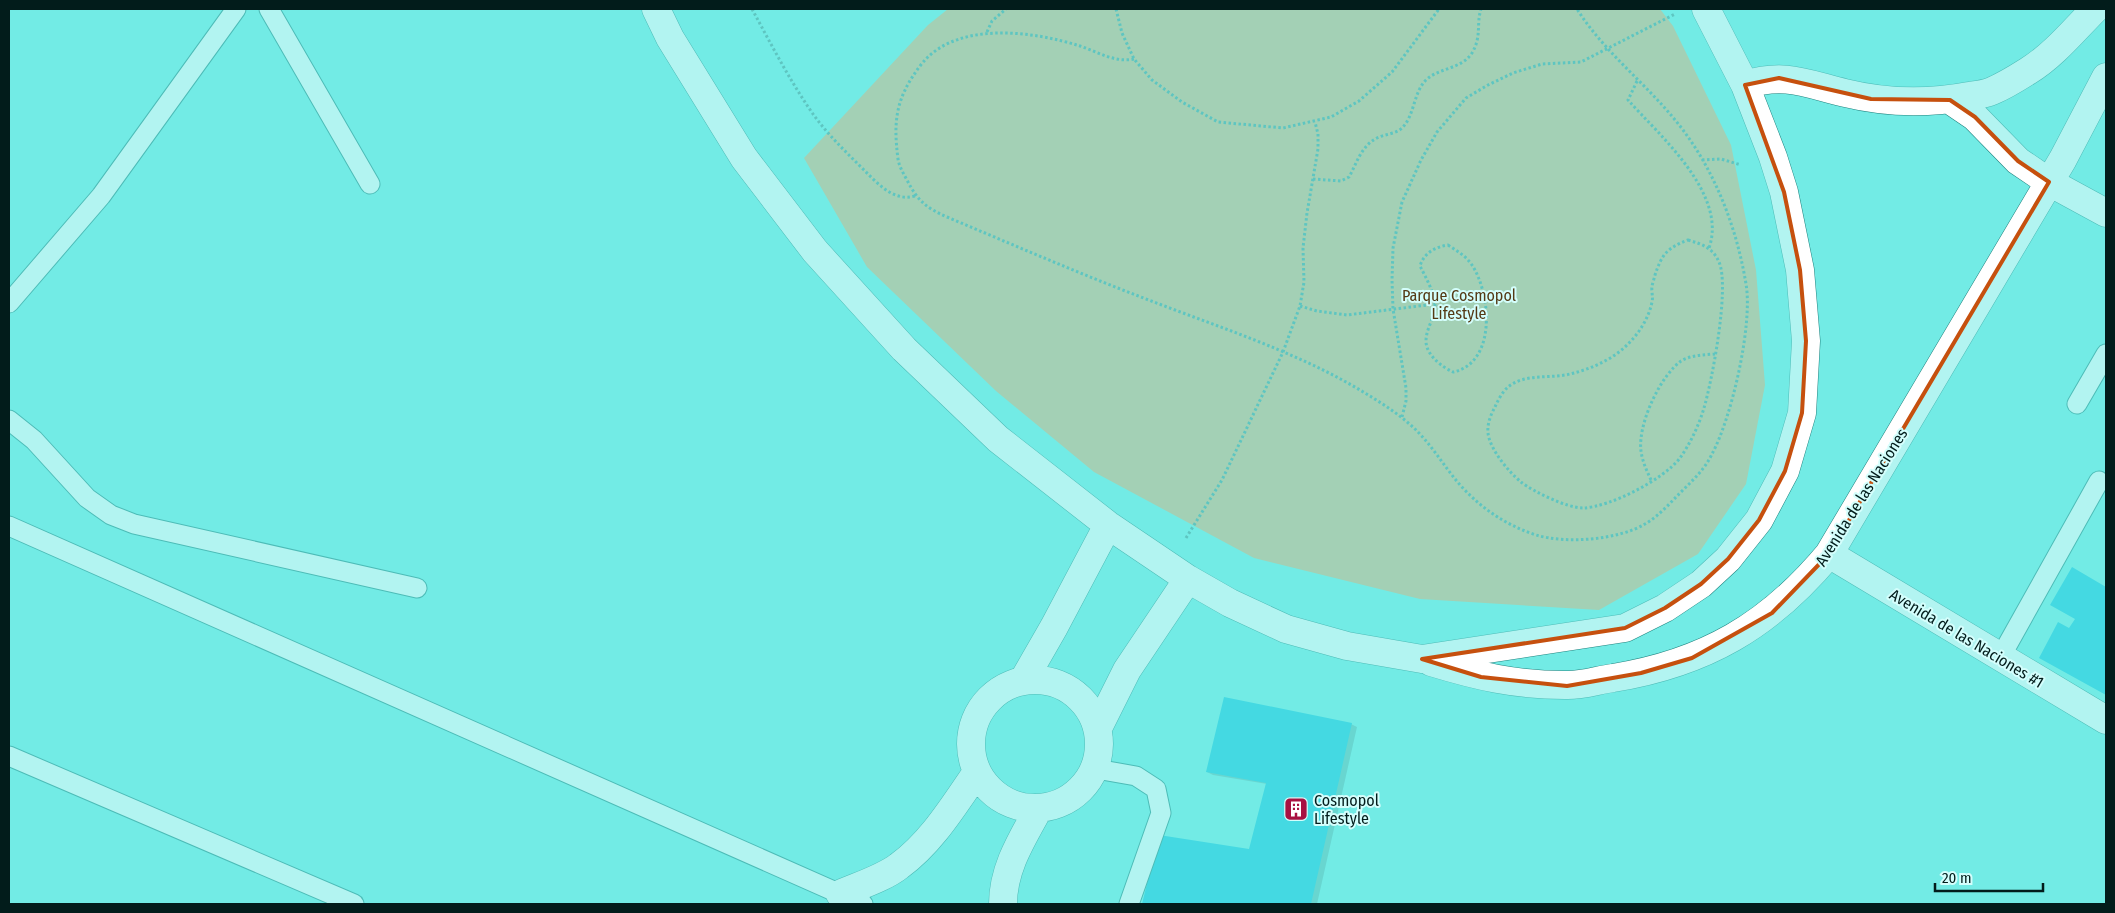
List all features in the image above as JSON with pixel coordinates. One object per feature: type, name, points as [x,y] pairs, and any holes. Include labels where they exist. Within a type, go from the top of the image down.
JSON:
[{"type":"street","points":[[656,9],[670,38],[744,158],[815,251],[904,350],[998,439],[1108,525],[1178,572],[1230,603],[1286,629],[1347,646],[1422,659],[1550,641],[1625,628],[1665,608],[1701,584],[1728,559],[1759,520],[1785,470],[1802,413],[1806,341],[1800,270],[1784,192],[1773,157],[1745,85],[1706,9]]},
{"type":"street","points":[[1745,85],[1779,78],[1813,83],[1871,99],[1910,102],[1950,100],[1991,92],[2029,71],[2056,49],[2095,9]]},
{"type":"street","name":"Avenida de las Naciones","points":[[1422,659],[1481,677],[1519,683],[1567,686],[1641,673],[1692,658],[1734,638],[1772,612],[1808,580],[1829,554],[2050,182],[2106,77]]},
{"type":"street","points":[[1950,100],[1975,117],[2018,161],[2050,182],[2106,213]]},
{"type":"street","points":[[1023,681],[1108,525]]},
{"type":"street","name":"Avenida de las Naciones #1","points":[[1829,554],[2106,720]]},
{"type":"street","points":[[1098,728],[1178,572]]},
{"type":"street","points":[[1034,679],[1055,682],[1075,692],[1090,708],[1098,728],[1100,748],[1096,769],[1084,787],[1068,800],[1048,807],[1027,808],[1007,802],[990,790],[977,772],[971,752],[972,730],[980,710],[994,693],[1012,683],[1034,679]]},
{"type":"street","points":[[851,899],[898,868],[919,849],[938,828],[977,772]]},
{"type":"street","points":[[1003,904],[1003,888],[1011,859],[1039,808]]},
{"type":"lane","points":[[9,303],[101,196],[236,9]]},
{"type":"lane","points":[[269,9],[370,184]]},
{"type":"lane","points":[[2077,404],[2106,354]]},
{"type":"lane","points":[[9,420],[34,440],[87,498],[111,515],[134,524],[417,588]]},
{"type":"lane","points":[[2000,658],[2099,481]]},
{"type":"lane","points":[[9,526],[851,899]]},
{"type":"lane","points":[[9,756],[354,904]]},
{"type":"lane","points":[[1096,769],[1136,776],[1156,789],[1161,813],[1129,904]]},
{"type":"path","points":[[752,9],[780,61],[813,114],[838,145],[878,184],[897,197],[908,198],[915,196]]},
{"type":"path","points":[[987,32],[992,21],[1006,9]]},
{"type":"path","points":[[1116,9],[1122,32],[1134,59],[1152,80],[1182,102],[1218,122],[1283,128],[1331,117],[1359,101],[1392,72],[1439,9]]},
{"type":"path","points":[[1313,179],[1341,180],[1349,177],[1361,151],[1369,143],[1378,137],[1401,130],[1408,120],[1425,81],[1434,74],[1454,67],[1471,55],[1480,32],[1478,18],[1481,9]]},
{"type":"path","points":[[1134,59],[1119,60],[1079,46],[1034,36],[987,32],[958,39],[940,48],[924,60],[911,78],[901,98],[895,121],[899,164],[915,196],[931,210],[947,217],[1124,291],[1283,352],[1334,375],[1402,417],[1433,449],[1460,486],[1490,513],[1512,526],[1540,536],[1589,540],[1635,529],[1647,524],[1664,510],[1704,468],[1714,452],[1734,390],[1747,312],[1746,286],[1730,216],[1702,160],[1674,120],[1590,30],[1577,9]]},
{"type":"path","points":[[1402,417],[1406,401],[1406,388],[1394,309],[1392,280],[1393,248],[1402,202],[1420,160],[1437,132],[1466,98],[1488,84],[1542,64],[1581,62],[1608,50],[1676,13]]},
{"type":"path","points":[[1637,81],[1628,100],[1662,134],[1686,163],[1703,195],[1713,222],[1713,235],[1709,248]]},
{"type":"path","points":[[1178,572],[1283,352],[1300,306],[1304,282],[1303,248],[1318,150],[1318,134],[1315,122]]},
{"type":"path","points":[[1688,240],[1709,248],[1719,262],[1721,271],[1721,312],[1715,354],[1703,410],[1689,444],[1679,460],[1616,501],[1596,508],[1579,508],[1533,491],[1518,479],[1493,447],[1488,433],[1490,416],[1508,387],[1524,380],[1576,372],[1592,367],[1621,352],[1633,340],[1648,316],[1653,299],[1651,289],[1659,261],[1668,250],[1688,240]]},
{"type":"path","points":[[1440,246],[1448,246],[1459,252],[1472,264],[1481,283],[1488,316],[1485,336],[1476,357],[1469,366],[1461,370],[1453,372],[1446,369],[1430,353],[1426,342],[1434,316],[1435,304],[1420,266],[1422,260],[1430,251],[1440,246]]},
{"type":"path","points":[[1300,306],[1317,311],[1347,315],[1435,304]]},
{"type":"path","points":[[1651,480],[1642,457],[1640,440],[1650,406],[1670,372],[1681,361],[1691,356],[1715,354]]},
{"type":"highlighted area","points":[[1779,78],[1871,99],[1950,100],[1975,117],[2018,161],[2049,182],[1829,554],[1772,613],[1692,658],[1641,673],[1567,686],[1481,677],[1422,659],[1625,628],[1665,608],[1701,584],[1728,559],[1759,520],[1785,471],[1802,413],[1806,341],[1800,270],[1784,192],[1745,85]]},
{"type":"green space","name":"Parque Cosmopol Lifestyle","points":[[948,9],[1660,9],[1673,26],[1731,145],[1756,270],[1765,385],[1746,484],[1698,554],[1599,610],[1420,599],[1254,558],[1094,472],[996,391],[867,267],[804,158],[928,25]]},
{"type":"building","points":[[2072,567],[2106,587],[2106,695],[2039,658],[2058,622],[2069,628],[2075,619],[2050,605]]},
{"type":"building","name":"Cosmopol Lifestyle","points":[[1224,697],[1352,723],[1311,904],[1142,904],[1159,835],[1249,849],[1266,783],[1206,772]]},
{"type":"place","name":"Cosmopol Lifestyle","points":[[1296,809]]}]
